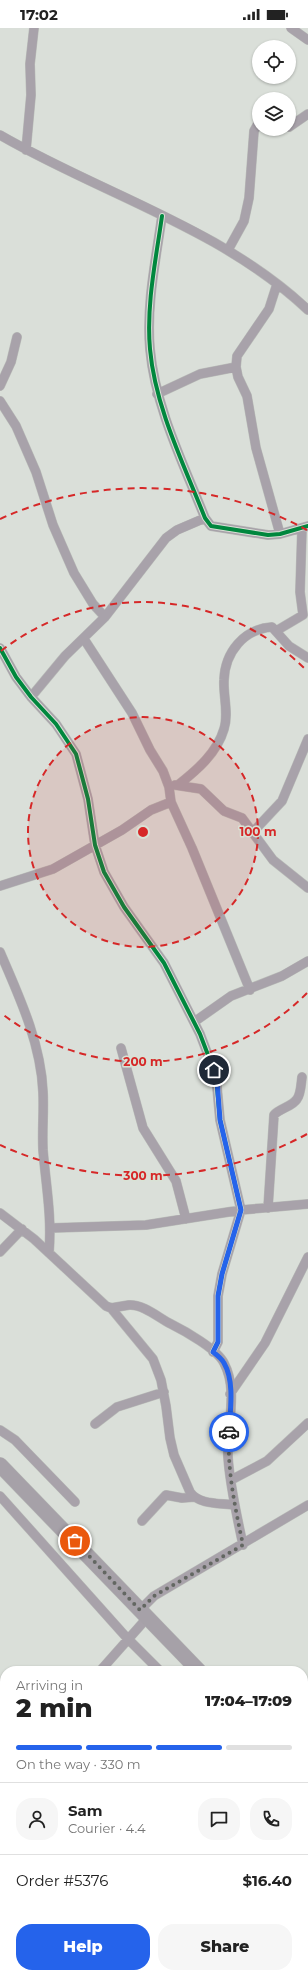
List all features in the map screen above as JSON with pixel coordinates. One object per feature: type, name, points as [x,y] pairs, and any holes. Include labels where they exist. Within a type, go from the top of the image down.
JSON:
[{"type":"highway","points":[[0,1465],[194,1666]]},
{"type":"street","points":[[26,150],[30,123],[30,64],[34,28]]},
{"type":"street","points":[[292,28],[308,40]]},
{"type":"street","points":[[296,122],[308,114]]},
{"type":"street","points":[[0,135],[26,150],[162,216],[183,224],[228,250],[277,284],[308,310]]},
{"type":"street","points":[[228,250],[244,222],[249,198],[254,136]]},
{"type":"street","points":[[162,216],[150,309],[152,369],[157,394],[205,518],[211,526],[268,535],[280,534],[305,527],[300,592],[303,615],[276,631]]},
{"type":"street","points":[[277,284],[269,309],[238,356],[236,367],[238,377],[247,396],[256,448],[280,534]]},
{"type":"street","points":[[0,386],[11,362],[17,337]]},
{"type":"street","points":[[157,394],[200,374],[236,367]]},
{"type":"street","points":[[0,401],[16,426],[36,472],[53,525],[74,573],[93,604],[105,617]]},
{"type":"street","points":[[31,697],[65,656],[105,617],[166,538],[177,530],[205,518]]},
{"type":"street","points":[[250,990],[192,848],[171,802],[174,786],[206,760],[224,730],[224,679],[228,660],[235,645],[242,638],[262,628],[272,627],[289,646],[308,658]]},
{"type":"street","points":[[84,639],[132,713],[144,739],[163,771],[174,786],[204,790],[224,811],[243,819],[273,860],[308,888]]},
{"type":"street","points":[[0,648],[16,677],[31,697],[56,724],[76,754],[88,799],[95,845],[104,872],[117,896],[157,951],[194,1022],[216,1076],[220,1120],[241,1210],[222,1274],[218,1296],[218,1342],[213,1352]]},
{"type":"street","points":[[253,832],[282,801],[308,739]]},
{"type":"street","points":[[0,886],[53,869],[130,825],[151,810],[171,802]]},
{"type":"street","points":[[0,952],[32,1032],[40,1069],[43,1092],[43,1149],[51,1228],[49,1253]]},
{"type":"street","points":[[194,1022],[231,996],[250,990],[308,961]]},
{"type":"street","points":[[121,1048],[143,1128],[176,1181],[186,1219]]},
{"type":"street","points":[[268,1208],[274,1115],[295,1102],[298,1098],[302,1077]]},
{"type":"street","points":[[51,1228],[146,1225],[241,1210],[308,1204]]},
{"type":"street","points":[[0,1213],[22,1229],[106,1306],[111,1308],[153,1359],[164,1392],[170,1438],[174,1455],[194,1497],[200,1501],[234,1505]]},
{"type":"street","points":[[0,1252],[22,1229]]},
{"type":"street","points":[[230,1394],[265,1343],[308,1257]]},
{"type":"street","points":[[111,1308],[130,1305],[136,1306],[181,1329],[213,1352],[224,1362],[229,1376],[230,1394],[228,1456],[230,1480],[243,1545]]},
{"type":"street","points":[[95,1424],[117,1408],[164,1392]]},
{"type":"street","points":[[230,1480],[267,1462],[308,1423]]},
{"type":"street","points":[[0,1430],[15,1440],[75,1502]]},
{"type":"street","points":[[142,1521],[166,1495],[182,1498],[194,1497]]},
{"type":"street","points":[[0,1496],[155,1666]]},
{"type":"street","points":[[104,1666],[128,1638],[154,1596],[308,1506]]},
{"type":"cycle path","points":[[162,216],[152,282],[149,316],[150,349],[153,371],[164,414],[205,518],[211,526],[268,535],[280,534],[308,526]]},
{"type":"cycle path","points":[[0,648],[16,677],[31,697],[56,724],[76,754],[88,799],[95,845],[104,872],[124,907],[164,963],[200,1034],[216,1076],[220,1120],[241,1210],[222,1274],[218,1296],[218,1342],[213,1352]]},
{"type":"way so far","points":[[75,1541],[140,1610],[154,1596],[243,1545],[230,1480],[228,1456],[229,1432]]},
{"type":"route","points":[[214,1070],[217,1080],[218,1111],[241,1210],[222,1274],[217,1308],[218,1342],[213,1352],[224,1362],[229,1376],[229,1432]]}]
